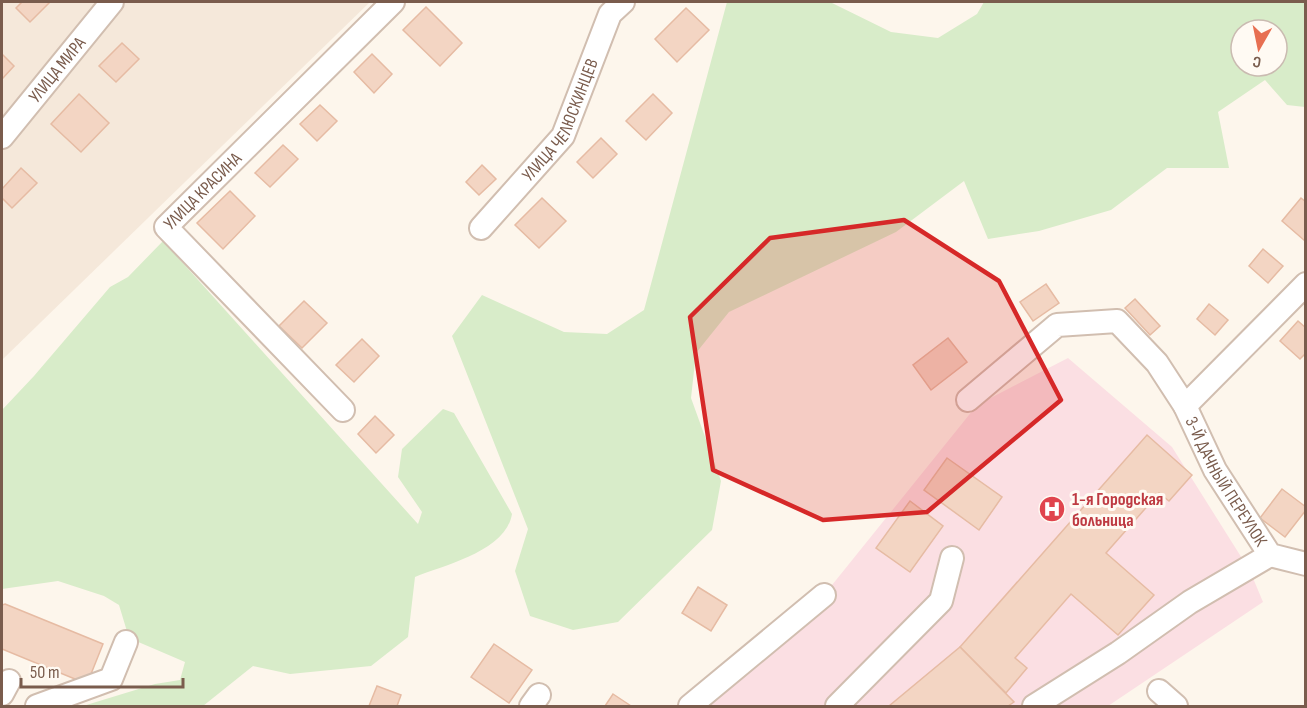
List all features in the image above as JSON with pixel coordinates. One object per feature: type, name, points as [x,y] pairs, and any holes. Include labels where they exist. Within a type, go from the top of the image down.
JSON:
[{"type":"street","name":"УЛИЦА МИРА","points":[[2,137],[112,2]]},
{"type":"street","name":"УЛИЦА КРАСИНА","points":[[343,410],[166,227],[393,2]]},
{"type":"street","name":"УЛИЦА ЧЕЛЮСКИНЦЕВ","points":[[481,228],[563,136],[610,6]]},
{"type":"street","points":[[1185,406],[1305,284]]},
{"type":"street","name":"3-Й ДАЧНЫЙ ПЕРЕУЛОК","points":[[968,400],[1057,325],[1117,321],[1157,363],[1185,406],[1215,470],[1270,555],[1305,564]]},
{"type":"street","points":[[1034,706],[1190,602],[1270,555]]},
{"type":"street","points":[[837,706],[941,601],[951,558]]},
{"type":"street","points":[[690,706],[824,595]]},
{"type":"street","points":[[37,706],[111,679],[126,642]]},
{"type":"street","points":[[1159,691],[1176,706]]},
{"type":"highlighted area","points":[[904,220],[999,281],[1061,400],[927,512],[823,520],[713,470],[690,317],[770,238]]},
{"type":"shaded area","points":[[2,2],[370,2],[2,360]]},
{"type":"shaded area","name":"1-я Городская больница","points":[[1068,358],[1172,447],[1250,571],[1263,602],[1108,706],[696,706],[824,595],[977,405]]},
{"type":"green space","points":[[727,2],[830,2],[891,32],[938,38],[977,14],[984,2],[1305,2],[1305,107],[1287,105],[1265,80],[1218,112],[1229,168],[1167,168],[1111,210],[1039,231],[988,239],[964,181],[896,232],[729,312],[696,353],[691,398],[721,481],[712,530],[618,622],[573,630],[530,616],[515,571],[528,529],[452,336],[482,295],[564,332],[607,334],[644,310]]},
{"type":"green space","points":[[163,241],[418,524],[422,512],[398,477],[402,449],[443,409],[454,413],[512,514],[499,538],[487,547],[457,562],[415,577],[408,637],[371,666],[290,674],[253,666],[203,706],[83,706],[155,684],[180,680],[185,662],[129,638],[119,605],[104,596],[58,581],[2,589],[2,410],[110,287],[128,277]]},
{"type":"building","points":[[22,2],[50,2],[30,22],[16,8]]},
{"type":"building","points":[[426,7],[462,43],[440,66],[403,30]]},
{"type":"building","points":[[686,8],[709,30],[677,62],[655,39]]},
{"type":"building","points":[[122,43],[139,59],[116,82],[99,66]]},
{"type":"building","points":[[2,54],[14,66],[2,79]]},
{"type":"building","points":[[372,54],[392,74],[374,93],[354,72]]},
{"type":"building","points":[[79,94],[109,123],[81,152],[51,124]]},
{"type":"building","points":[[653,94],[672,113],[646,140],[626,121]]},
{"type":"building","points":[[320,105],[337,121],[317,141],[300,124]]},
{"type":"building","points":[[601,138],[617,154],[593,178],[577,162]]},
{"type":"building","points":[[283,145],[298,159],[270,187],[255,173]]},
{"type":"building","points":[[482,165],[496,179],[479,195],[466,182]]},
{"type":"building","points":[[21,168],[37,183],[12,208],[2,198],[2,189]]},
{"type":"building","points":[[230,191],[255,216],[223,249],[197,223]]},
{"type":"building","points":[[542,198],[566,221],[539,248],[515,225]]},
{"type":"building","points":[[1301,198],[1306,202],[1305,241],[1282,221]]},
{"type":"building","points":[[1263,249],[1283,266],[1268,283],[1249,266]]},
{"type":"building","points":[[1046,284],[1059,303],[1033,321],[1020,302]]},
{"type":"building","points":[[1135,299],[1160,326],[1150,335],[1125,308]]},
{"type":"building","points":[[304,301],[327,323],[302,348],[279,326]]},
{"type":"building","points":[[1209,304],[1228,320],[1215,335],[1197,319]]},
{"type":"building","points":[[1298,321],[1306,328],[1306,353],[1300,359],[1280,341]]},
{"type":"building","points":[[948,338],[967,362],[931,390],[913,365]]},
{"type":"building","points":[[362,339],[379,356],[354,382],[336,365]]},
{"type":"building","points":[[375,416],[394,435],[376,453],[358,434]]},
{"type":"building","points":[[1147,435],[1192,475],[1169,501],[1159,493],[1106,553],[1154,595],[1118,635],[1071,594],[1015,658],[1027,668],[1006,693],[960,647]]},
{"type":"building","points":[[947,458],[1002,497],[979,530],[924,490]]},
{"type":"building","points":[[1282,489],[1306,507],[1285,537],[1260,518]]},
{"type":"building","points":[[910,501],[943,526],[910,572],[876,548]]},
{"type":"building","points":[[698,587],[727,605],[711,631],[682,613]]},
{"type":"building","points":[[5,604],[103,644],[87,684],[2,649],[2,605]]},
{"type":"building","points":[[494,644],[532,670],[509,703],[471,677]]},
{"type":"building","points":[[960,647],[1014,702],[1008,706],[889,706]]},
{"type":"building","points":[[377,686],[401,695],[397,706],[369,706]]},
{"type":"building","points":[[613,694],[631,706],[605,706]]},
{"type":"place","name":"1-я Городская больница","points":[[1052,509]]}]
